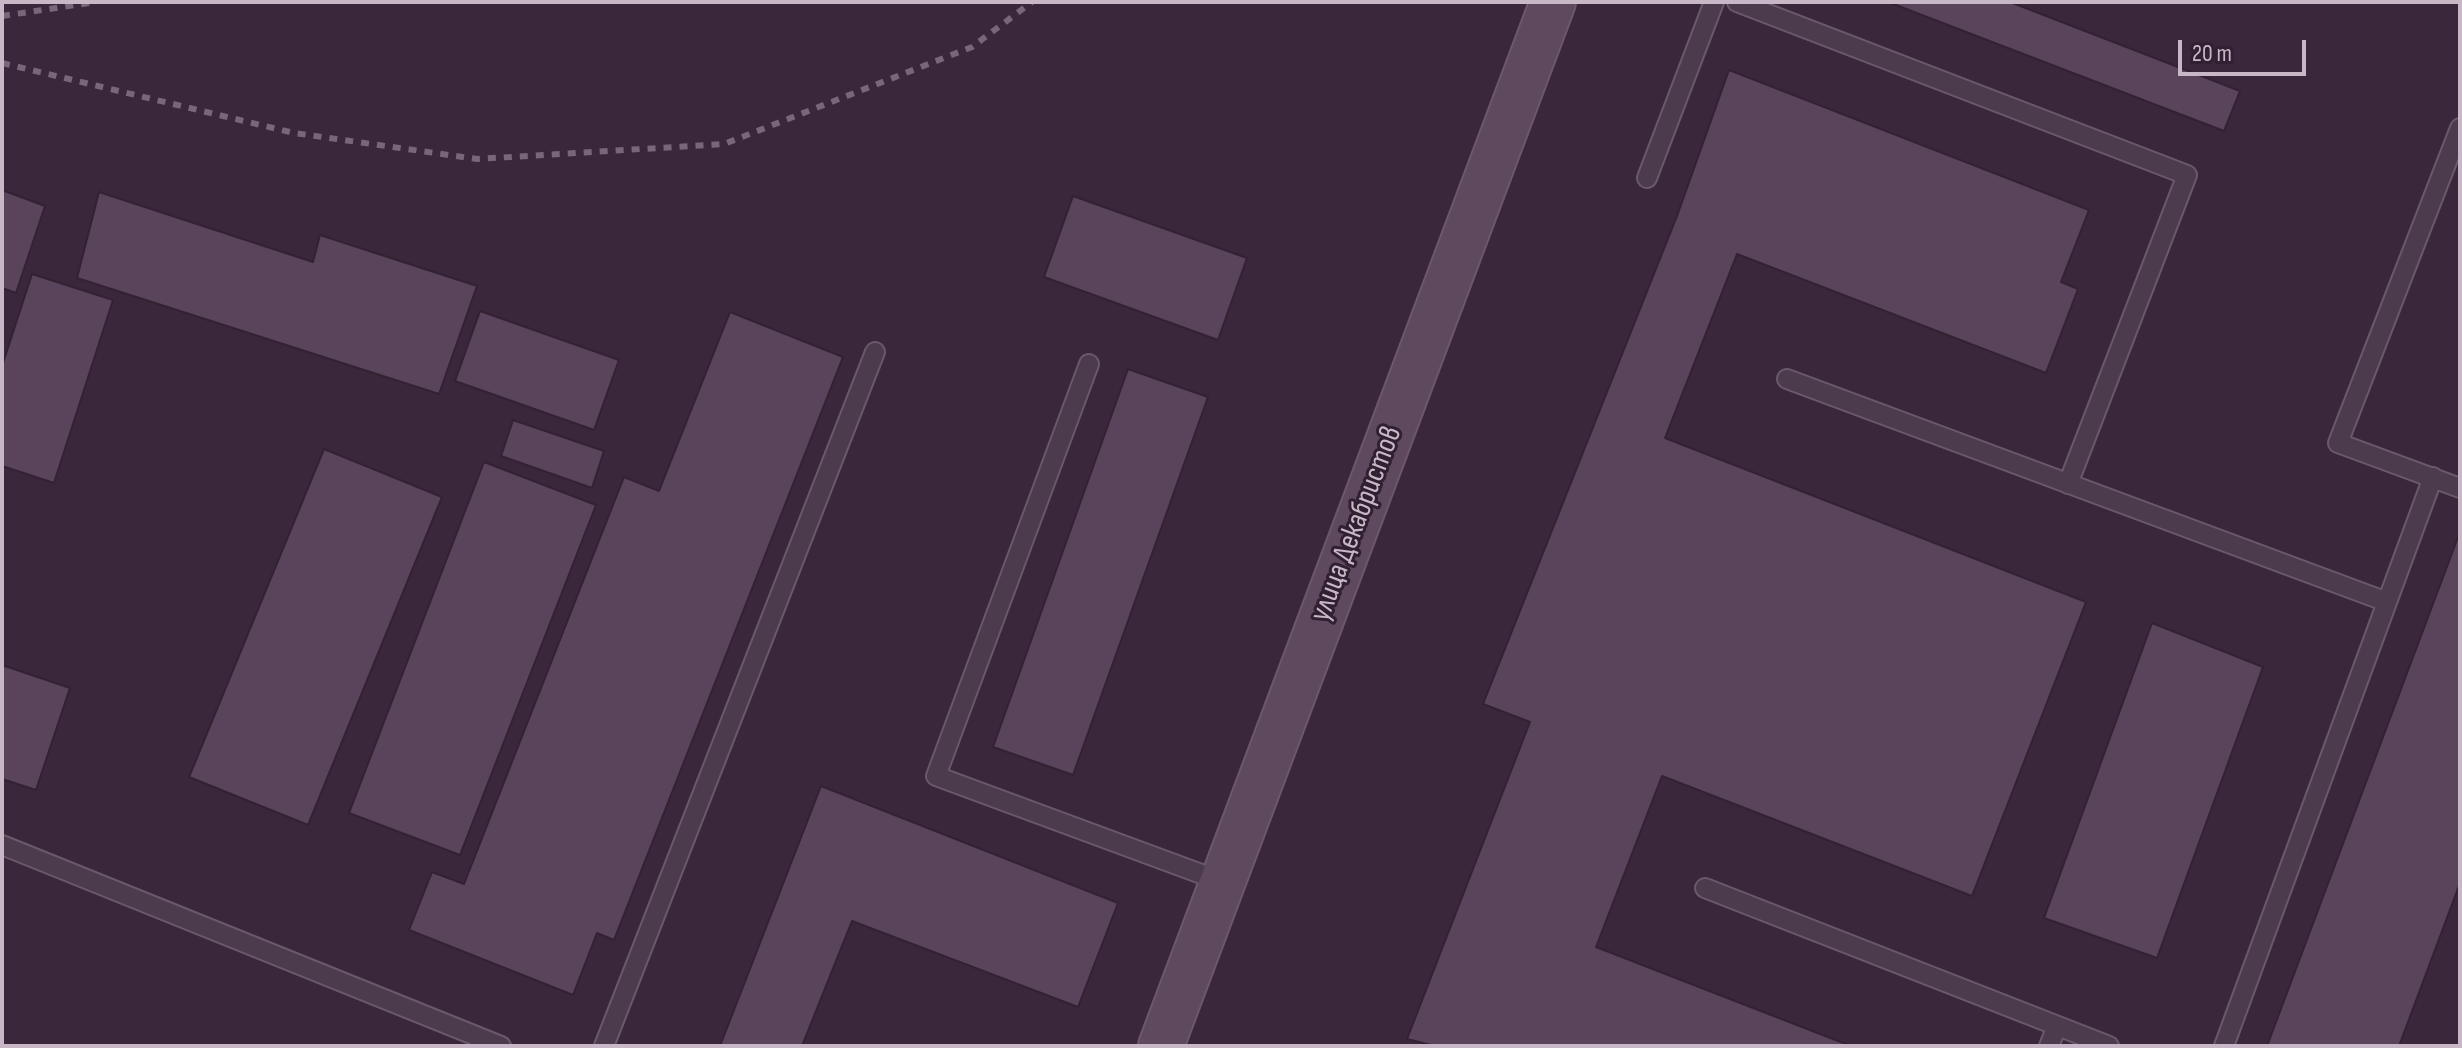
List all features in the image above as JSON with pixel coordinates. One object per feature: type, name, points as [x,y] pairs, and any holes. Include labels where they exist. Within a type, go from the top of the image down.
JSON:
[{"type":"street","name":"улица Декабристов","points":[[1161,1046],[1553,2]]},
{"type":"lane","points":[[1647,178],[1714,2]]},
{"type":"lane","points":[[1737,2],[2187,175],[2068,484]]},
{"type":"lane","points":[[2460,128],[2338,443],[2460,488]]},
{"type":"lane","points":[[604,1046],[875,352]]},
{"type":"lane","points":[[1089,364],[936,776],[1223,882]]},
{"type":"lane","points":[[1787,379],[2387,602]]},
{"type":"lane","points":[[2224,1046],[2433,477]]},
{"type":"lane","points":[[2,845],[501,1046]]},
{"type":"lane","points":[[1705,888],[2109,1046]]},
{"type":"lane","points":[[2049,1046],[2057,1026]]},
{"type":"building","points":[[1888,2],[2010,2],[2240,91],[2224,131]]},
{"type":"building","points":[[1729,70],[2089,210],[2061,282],[2078,289],[2046,373],[1737,254],[1665,438],[2086,602],[1972,896],[1662,776],[1596,947],[1851,1046],[1435,1046],[1407,1039],[1530,722],[1483,704],[1677,216]]},
{"type":"building","points":[[2,190],[45,206],[16,293],[2,288]]},
{"type":"building","points":[[99,192],[313,262],[320,235],[477,286],[439,394],[77,278]]},
{"type":"building","points":[[1073,196],[1247,258],[1218,340],[1044,277]]},
{"type":"building","points":[[32,274],[113,300],[54,483],[2,466],[2,366]]},
{"type":"building","points":[[480,311],[619,360],[594,430],[455,381]]},
{"type":"building","points":[[730,312],[843,357],[614,940],[597,933],[573,995],[409,930],[432,872],[464,884],[624,477],[659,491]]},
{"type":"building","points":[[1128,369],[1208,397],[1073,775],[993,747]]},
{"type":"building","points":[[513,420],[604,451],[592,488],[501,456]]},
{"type":"building","points":[[324,449],[442,497],[308,825],[189,777]]},
{"type":"building","points":[[484,462],[596,505],[460,855],[349,813]]},
{"type":"building","points":[[2460,532],[2460,883],[2399,1046],[2267,1046]]},
{"type":"building","points":[[2152,623],[2263,667],[2157,958],[2044,918]]},
{"type":"building","points":[[2,665],[70,688],[36,790],[2,779]]},
{"type":"building","points":[[821,786],[1118,903],[1078,1007],[852,921],[802,1046],[720,1046]]},
{"type":"railway","points":[[2,16],[96,2]]},
{"type":"railway","points":[[2,63],[294,133],[477,159],[724,144],[972,47],[1032,2]]}]
